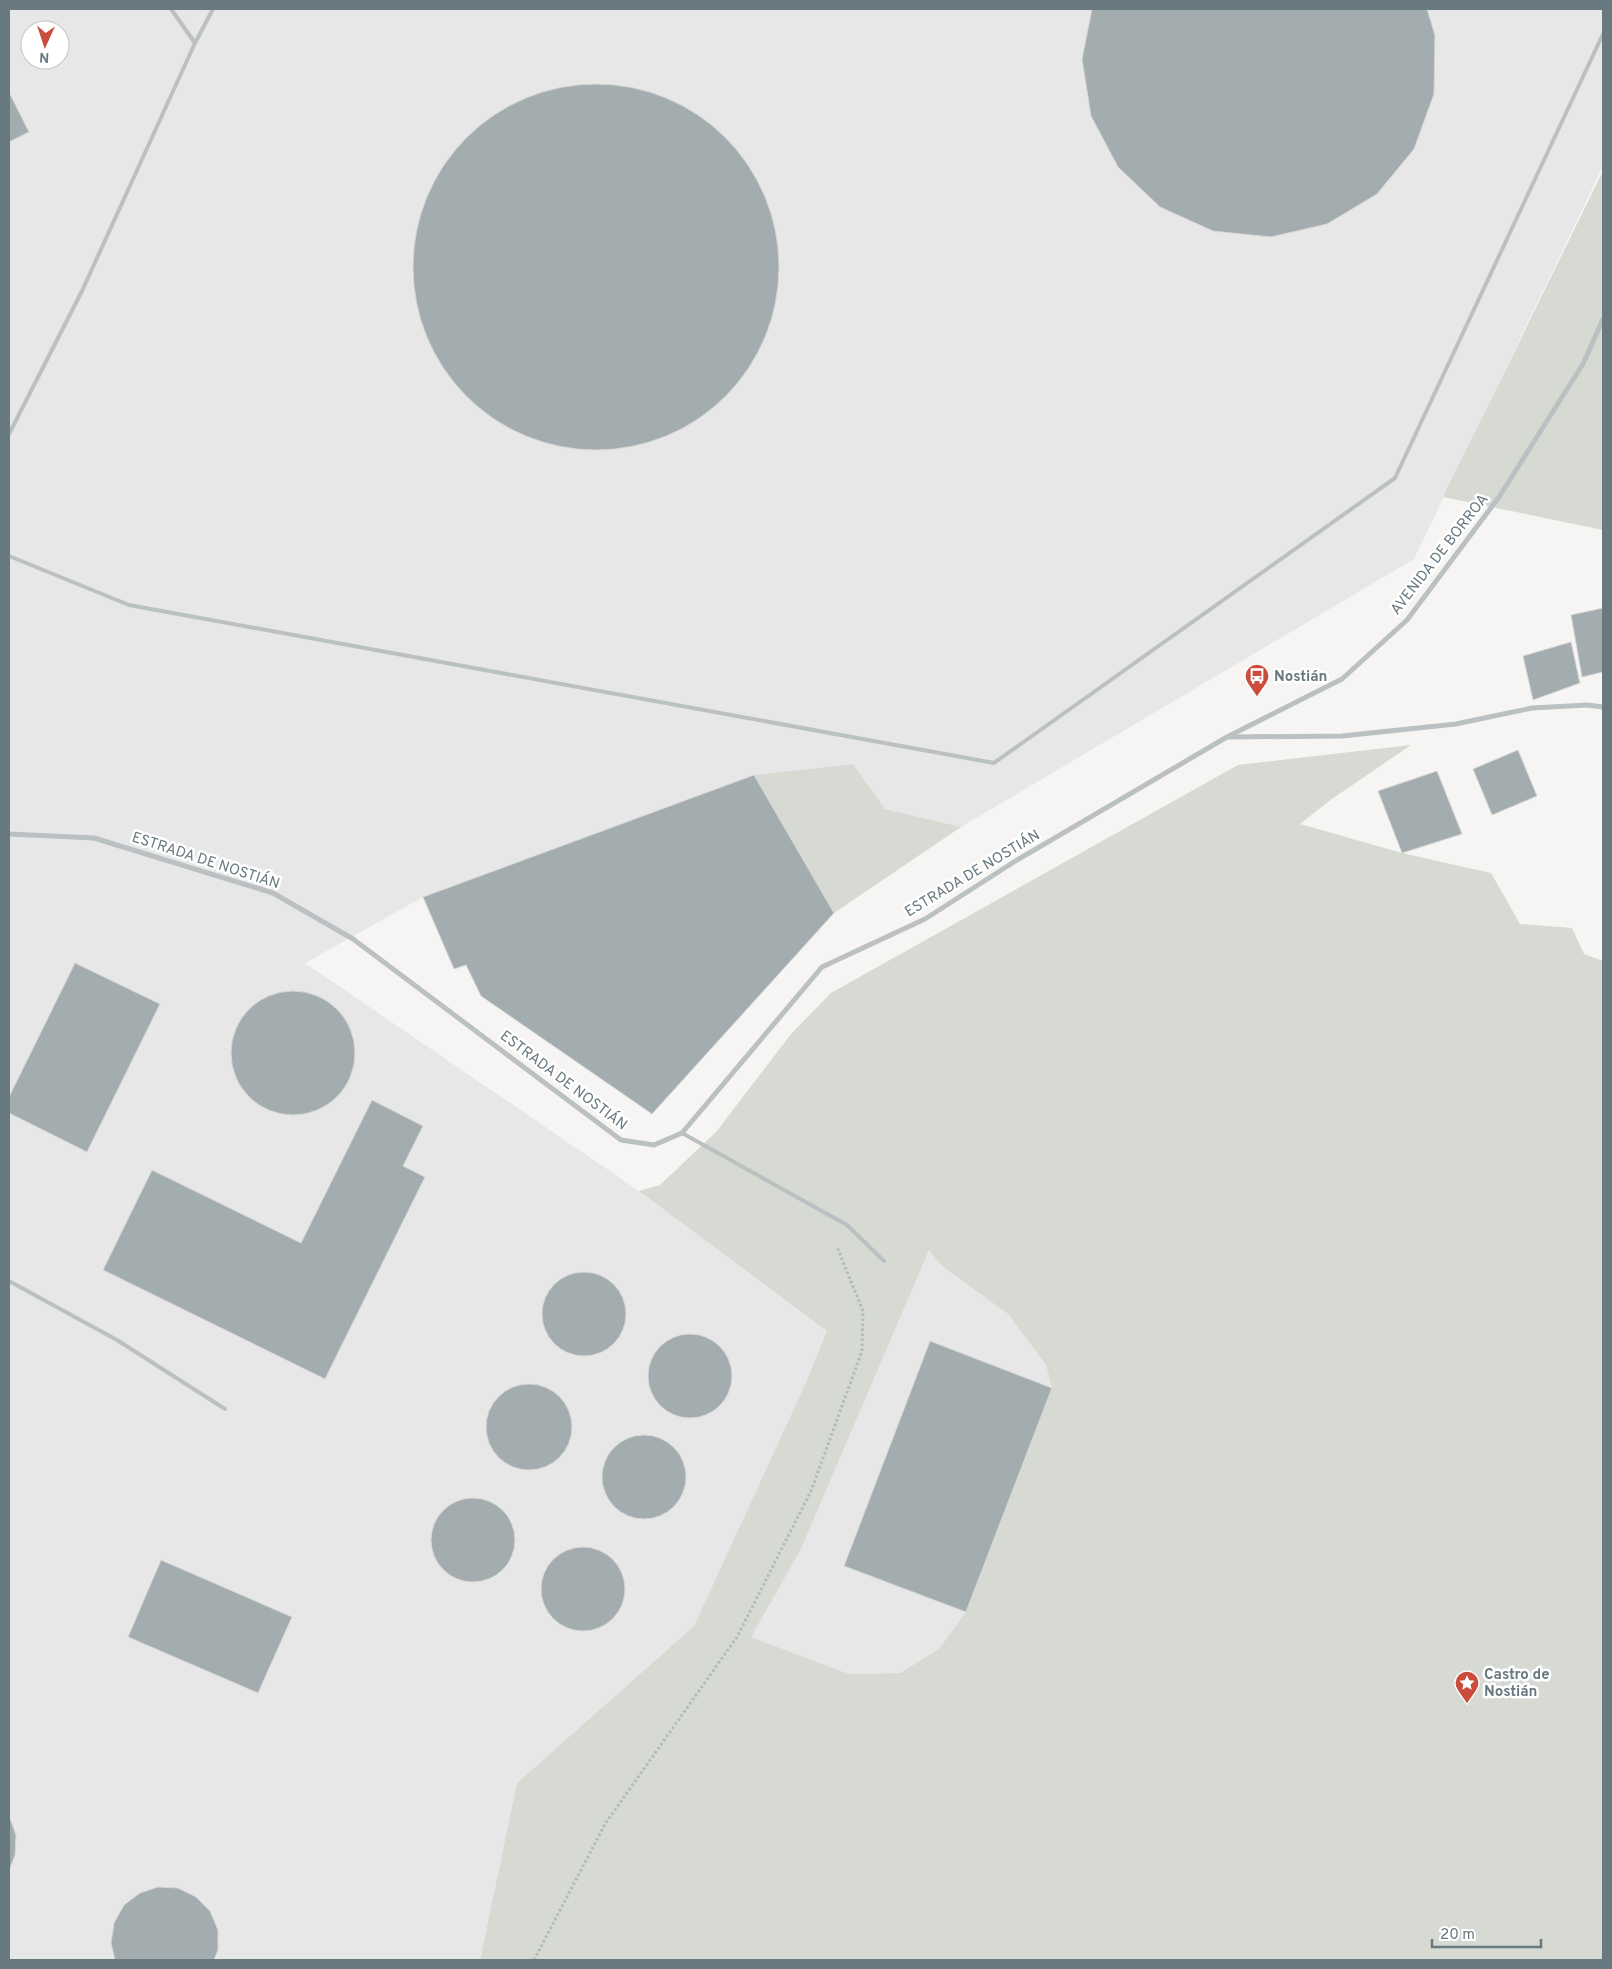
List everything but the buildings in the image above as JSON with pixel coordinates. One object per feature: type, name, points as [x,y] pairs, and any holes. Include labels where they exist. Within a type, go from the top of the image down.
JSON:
[{"type":"street","name":"AVENIDA DE BORROA","points":[[1227,737],[1342,679],[1407,620],[1499,497],[1583,364],[1603,320]]},
{"type":"street","points":[[1227,737],[1342,736],[1456,724],[1532,708],[1588,705],[1603,707]]},
{"type":"street","name":"ESTRADA DE NOSTIÁN","points":[[9,834],[94,838],[273,893],[354,939],[621,1140],[654,1144],[682,1133],[822,967],[925,919],[1017,860],[1227,737]]},
{"type":"lane","points":[[171,9],[195,43]]},
{"type":"lane","points":[[9,434],[82,291],[195,43],[213,9]]},
{"type":"lane","points":[[9,556],[129,605],[994,763],[1395,478],[1603,34]]},
{"type":"lane","points":[[682,1133],[847,1225],[884,1261]]},
{"type":"lane","points":[[9,1281],[117,1340],[225,1409]]},
{"type":"path","points":[[534,1960],[605,1824],[737,1637],[811,1491],[862,1350],[863,1311],[823,1212]]},
{"type":"shaded area","points":[[9,9],[1603,9],[1603,166],[1414,559],[961,827],[885,809],[853,764],[754,775],[423,897],[305,963],[639,1191],[828,1331],[694,1626],[517,1783],[480,1960],[9,1960]]},
{"type":"shaded area","points":[[1603,171],[1603,530],[1443,497]]},
{"type":"shaded area","points":[[1411,745],[1329,801],[1300,824],[1402,853],[1491,873],[1520,924],[1572,928],[1584,954],[1603,961],[1603,1960],[480,1960],[517,1783],[694,1626],[808,1378],[827,1331],[639,1191],[660,1185],[716,1132],[791,1034],[831,993],[1238,765]],"holes":[[[929,1250],[942,1266],[1008,1314],[1046,1365],[1052,1388],[966,1612],[939,1649],[900,1673],[849,1674],[751,1637],[801,1549]]]},
{"type":"shaded area","points":[[853,764],[885,809],[961,827],[834,913],[754,775]]},
{"type":"shaded area","points":[[929,1249],[942,1266],[1008,1314],[1046,1365],[1052,1388],[966,1612],[939,1649],[900,1673],[849,1674],[750,1637],[801,1549]]},
{"type":"place","name":"Nostián","points":[[1257,697]]},
{"type":"place","name":"Castro de Nostián","points":[[1467,1704]]}]
